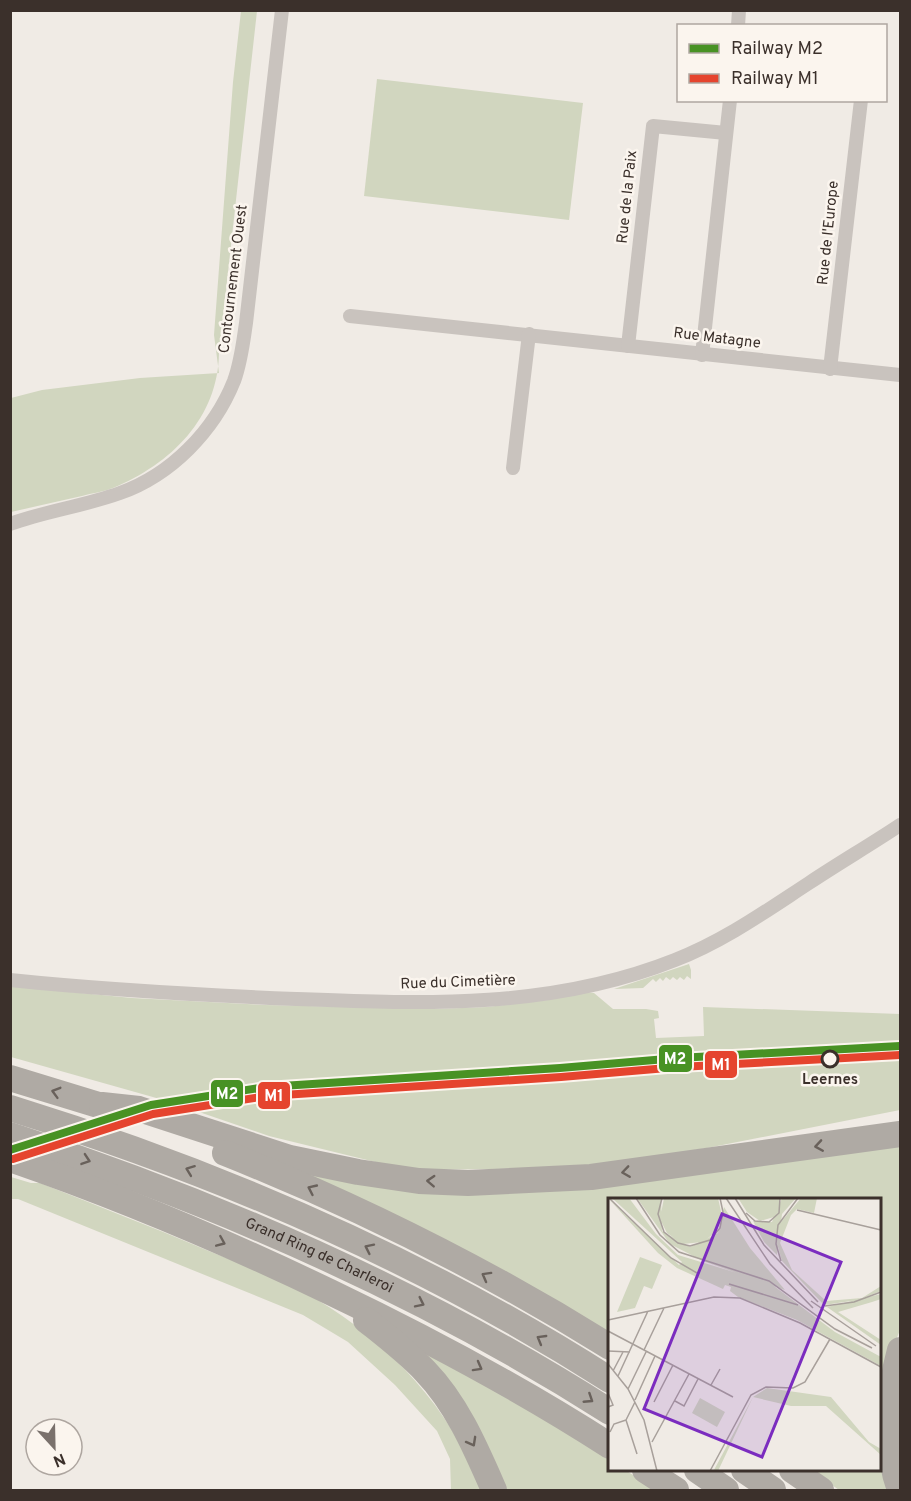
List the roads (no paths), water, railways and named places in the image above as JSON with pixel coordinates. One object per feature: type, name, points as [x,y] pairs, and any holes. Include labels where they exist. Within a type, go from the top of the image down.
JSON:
[{"type":"highway","points":[[10,1078],[102,1105],[297,1182],[482,1273],[608,1346]]},
{"type":"highway","points":[[102,1105],[139,1109],[290,1158],[419,1181],[468,1183],[591,1177],[900,1134]]},
{"type":"highway","name":"Grand Ring de Charleroi","points":[[10,1108],[98,1135],[222,1181],[342,1235],[462,1294],[608,1379]]},
{"type":"highway","name":"Grand Ring de Charleroi","points":[[10,1135],[93,1162],[214,1208],[336,1262],[454,1320],[608,1411]]},
{"type":"highway","points":[[10,1159],[115,1197],[257,1257],[402,1326],[552,1409],[608,1445]]},
{"type":"highway","points":[[333,1293],[395,1343],[427,1373],[476,1448],[494,1491]]},
{"type":"highway","points":[[900,1350],[890,1398],[891,1451],[900,1491]]},
{"type":"highway","points":[[646,1471],[676,1491]]},
{"type":"highway","points":[[698,1471],[726,1491]]},
{"type":"highway","points":[[745,1471],[773,1491]]},
{"type":"highway","points":[[793,1471],[821,1491]]},
{"type":"street","name":"Contournement Ouest","points":[[10,524],[93,501],[144,483],[179,459],[211,422],[224,402],[241,356],[246,323],[282,10]]},
{"type":"street","points":[[702,355],[729,102]]},
{"type":"street","name":"Rue de l'Europe","points":[[830,369],[861,102]]},
{"type":"street","name":"Rue de la Paix","points":[[628,346],[653,126],[726,133]]},
{"type":"street","name":"Rue Matagne","points":[[350,316],[900,375]]},
{"type":"street","points":[[513,468],[529,334]]},
{"type":"street","name":"Rue du Cimetière","points":[[10,980],[104,990],[183,995],[440,1003],[489,1001],[572,990],[643,971],[698,950],[745,925],[900,825]]},
{"type":"rail line","name":"M2","points":[[10,1150],[151,1105],[266,1087],[678,1058],[900,1046]]},
{"type":"rail line","name":"M1","points":[[13,1159],[153,1114],[267,1096],[679,1067],[900,1055]]},
{"type":"place","name":"Leernes","points":[[830,1059]]}]
